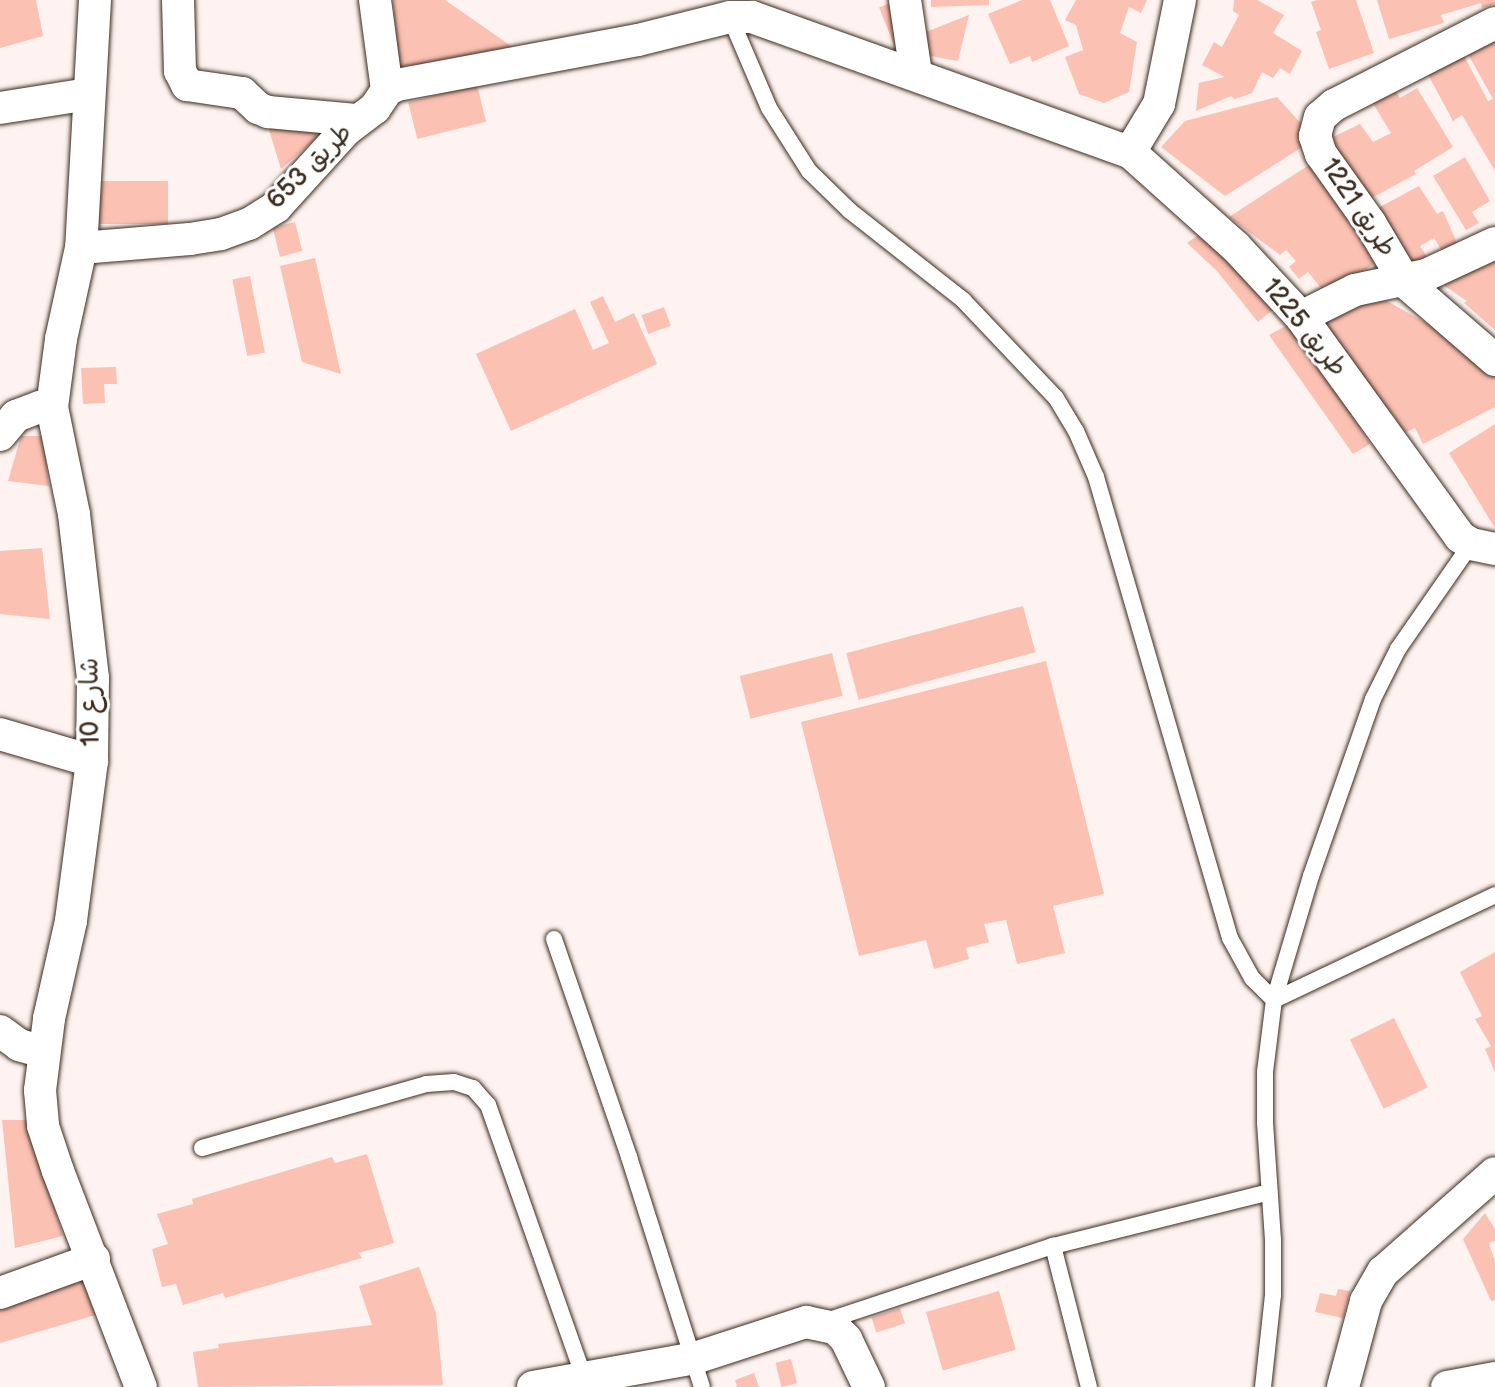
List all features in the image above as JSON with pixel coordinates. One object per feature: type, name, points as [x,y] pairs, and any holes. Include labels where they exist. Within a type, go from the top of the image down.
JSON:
[{"type":"street","name":"شارع 10","points":[[95,0],[81,248],[61,339],[52,407],[74,514],[93,678],[92,761],[71,921],[43,1052],[40,1090],[43,1126],[141,1387]]},
{"type":"street","points":[[178,0],[180,71],[187,85],[242,93],[258,108],[268,112],[356,120]]},
{"type":"street","points":[[375,0],[387,90]]},
{"type":"street","points":[[905,0],[916,74]]},
{"type":"street","points":[[1130,152],[1159,104],[1180,0]]},
{"type":"street","name":"طريق 653","points":[[81,248],[190,239],[221,234],[249,224],[276,207],[356,120],[375,108],[387,90],[409,82],[666,35],[728,9]]},
{"type":"street","name":"طريق 1225","points":[[728,9],[1130,152],[1236,247],[1301,317],[1472,540]]},
{"type":"street","name":"طريق 1221","points":[[1495,23],[1334,105],[1316,126],[1321,154],[1370,223],[1405,282],[1495,360]]},
{"type":"street","points":[[0,108],[88,94]]},
{"type":"street","points":[[1301,317],[1355,290],[1405,282],[1495,243]]},
{"type":"street","points":[[0,435],[16,416],[52,407]]},
{"type":"street","points":[[0,734],[92,761]]},
{"type":"street","points":[[0,1031],[19,1045],[43,1052]]},
{"type":"street","points":[[1343,1387],[1366,1301],[1383,1272],[1495,1173]]},
{"type":"street","points":[[0,1293],[94,1259]]},
{"type":"street","points":[[533,1387],[698,1372],[790,1324],[821,1323],[846,1339],[869,1387]]},
{"type":"street","points":[[1447,1387],[1495,1378]]},
{"type":"lane","points":[[728,9],[769,108],[809,171],[850,211],[963,300],[1056,398],[1076,431],[1096,477],[1230,938],[1252,978],[1274,1000]]},
{"type":"lane","points":[[1263,1387],[1273,1295],[1265,1072],[1274,1000],[1311,876],[1373,699],[1398,649],[1472,540]]},
{"type":"lane","points":[[1274,1000],[1495,895]]},
{"type":"lane","points":[[554,939],[698,1372]]},
{"type":"lane","points":[[202,1148],[426,1084],[454,1082],[473,1088],[488,1105],[585,1380]]},
{"type":"lane","points":[[821,1323],[1053,1246],[1269,1192]]},
{"type":"lane","points":[[1053,1246],[1089,1387]]},
{"type":"building","points":[[0,0],[36,0],[43,36],[0,48]]},
{"type":"building","points":[[393,0],[445,0],[521,53],[399,67]]},
{"type":"building","points":[[931,0],[989,0],[989,5],[931,7]]},
{"type":"building","points":[[1022,0],[1050,0],[1069,46],[1032,62],[1030,56],[1010,64],[988,14]]},
{"type":"building","points":[[1076,0],[1147,0],[1141,13],[1129,7],[1120,33],[1137,42],[1129,92],[1104,103],[1079,94],[1065,57],[1083,50],[1076,25],[1065,20]]},
{"type":"building","points":[[1234,0],[1257,0],[1284,15],[1273,33],[1302,51],[1290,74],[1280,68],[1273,78],[1262,72],[1252,93],[1235,99],[1231,96],[1196,111],[1199,83],[1225,77],[1202,65],[1214,42],[1222,47],[1239,15],[1233,11]]},
{"type":"building","points":[[1356,0],[1374,53],[1329,69],[1316,32],[1321,30],[1311,2]]},
{"type":"building","points":[[1377,0],[1495,0],[1495,4],[1482,8],[1481,3],[1441,15],[1444,23],[1389,39]]},
{"type":"building","points":[[893,2],[910,45],[896,50],[879,8]]},
{"type":"building","points":[[969,15],[958,61],[918,54],[913,37]]},
{"type":"building","points":[[1495,31],[1495,171],[1462,115],[1453,121],[1426,71],[1462,52],[1488,101],[1493,99],[1464,47]]},
{"type":"building","points":[[1391,83],[1400,98],[1417,88],[1453,147],[1414,171],[1416,174],[1368,200],[1327,140],[1360,124],[1373,142],[1391,133],[1369,97]]},
{"type":"building","points":[[477,85],[486,122],[417,139],[408,102]]},
{"type":"building","points":[[1277,97],[1315,139],[1225,196],[1161,147],[1185,121]]},
{"type":"building","points":[[265,117],[312,119],[317,138],[281,169]]},
{"type":"building","points":[[1465,157],[1490,201],[1472,212],[1479,223],[1466,230],[1433,176]]},
{"type":"building","points":[[1312,163],[1387,255],[1334,291],[1330,283],[1321,288],[1308,272],[1299,279],[1289,267],[1296,261],[1286,250],[1280,255],[1229,217]]},
{"type":"building","points":[[97,181],[168,181],[168,224],[97,224]]},
{"type":"building","points":[[1419,186],[1437,214],[1443,211],[1457,243],[1442,251],[1434,238],[1420,246],[1432,265],[1417,273],[1378,208]]},
{"type":"building","points":[[295,222],[302,251],[280,257],[273,228]]},
{"type":"building","points":[[1207,229],[1277,306],[1258,322],[1217,271],[1187,243]]},
{"type":"building","points":[[1495,253],[1495,330],[1464,303],[1467,301],[1439,282]]},
{"type":"building","points":[[315,258],[341,374],[302,362],[280,266]]},
{"type":"building","points":[[250,276],[265,353],[247,356],[232,279]]},
{"type":"building","points":[[1367,290],[1428,324],[1439,317],[1495,372],[1495,407],[1423,444],[1415,428],[1404,433],[1392,413],[1387,417],[1322,320]]},
{"type":"building","points":[[603,296],[615,322],[634,313],[657,364],[511,431],[476,354],[575,309],[593,350],[609,343],[590,302]]},
{"type":"building","points":[[664,307],[671,326],[648,334],[641,315]]},
{"type":"building","points":[[1293,322],[1370,444],[1353,454],[1269,335]]},
{"type":"building","points":[[116,367],[117,384],[104,384],[105,403],[83,404],[81,368]]},
{"type":"building","points":[[1495,424],[1495,528],[1449,453]]},
{"type":"building","points":[[21,436],[43,436],[49,486],[8,481]]},
{"type":"building","points":[[42,548],[50,619],[0,614],[0,551]]},
{"type":"building","points":[[1023,606],[1035,652],[859,700],[846,653]]},
{"type":"building","points":[[832,653],[843,696],[750,719],[740,676]]},
{"type":"building","points":[[1046,661],[1104,894],[1053,906],[1065,953],[1017,964],[1006,920],[984,924],[989,942],[966,948],[969,959],[934,969],[926,940],[859,956],[801,722]]},
{"type":"building","points":[[1495,952],[1495,1072],[1485,1049],[1491,1046],[1475,1019],[1482,1016],[1460,972]]},
{"type":"building","points":[[1394,1018],[1428,1087],[1384,1109],[1350,1039]]},
{"type":"building","points":[[2,1120],[27,1120],[63,1236],[15,1248]]},
{"type":"building","points":[[367,1154],[394,1243],[359,1253],[362,1258],[225,1298],[223,1293],[183,1305],[176,1284],[162,1287],[152,1249],[168,1244],[157,1214],[193,1204],[192,1199],[332,1157],[335,1163]]},
{"type":"building","points":[[1485,1213],[1495,1229],[1495,1241],[1489,1243],[1495,1262],[1495,1300],[1491,1301],[1463,1239]]},
{"type":"building","points":[[419,1267],[436,1313],[443,1385],[198,1387],[193,1352],[219,1348],[218,1344],[372,1325],[359,1286]]},
{"type":"building","points":[[89,1278],[99,1314],[0,1343],[0,1295]]},
{"type":"building","points":[[1338,1289],[1350,1291],[1343,1318],[1315,1312],[1320,1293],[1336,1296]]},
{"type":"building","points":[[999,1291],[1016,1350],[943,1371],[926,1312]]},
{"type":"building","points":[[900,1308],[905,1323],[876,1332],[871,1317]]},
{"type":"building","points":[[791,1359],[797,1383],[781,1387],[775,1363]]},
{"type":"building","points":[[754,1373],[759,1387],[737,1387],[735,1380]]}]
